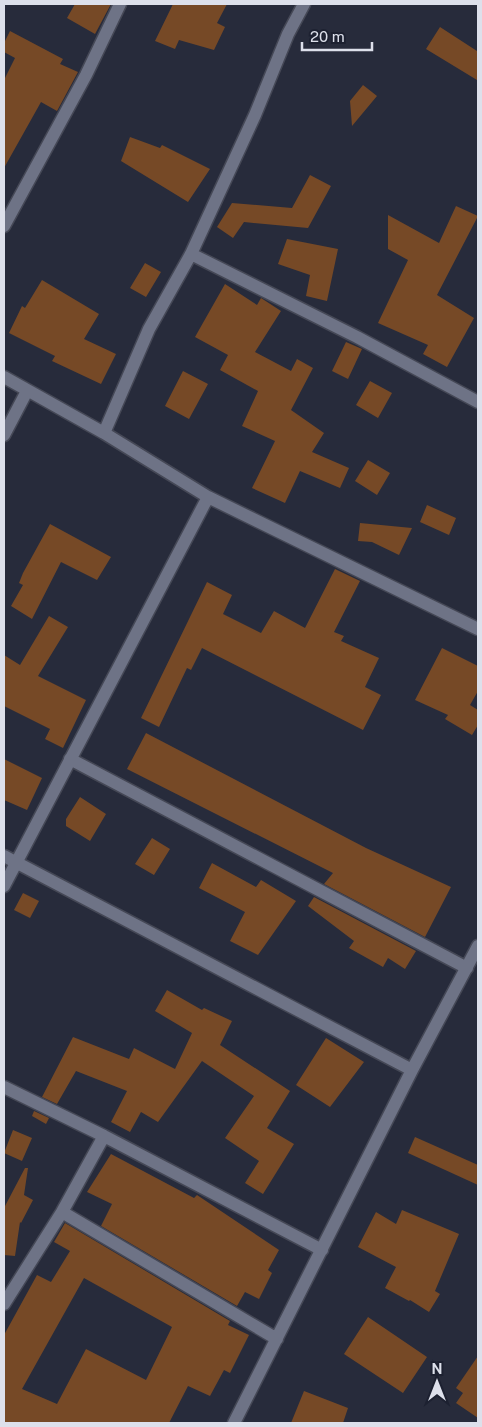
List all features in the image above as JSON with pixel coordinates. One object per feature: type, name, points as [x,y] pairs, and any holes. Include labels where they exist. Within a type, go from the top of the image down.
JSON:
[{"type":"street","points":[[4,226],[86,75],[120,4]]},
{"type":"street","points":[[104,433],[149,329],[191,254],[255,115],[288,34],[304,4]]},
{"type":"street","points":[[191,254],[357,337],[478,402]]},
{"type":"street","points":[[4,377],[104,433],[208,497],[478,628]]},
{"type":"street","points":[[4,436],[27,391]]},
{"type":"street","points":[[4,886],[208,497]]},
{"type":"street","points":[[70,759],[467,968]]},
{"type":"street","points":[[4,856],[412,1070]]},
{"type":"street","points":[[234,1423],[412,1070],[478,946]]},
{"type":"street","points":[[4,1087],[104,1136],[322,1250]]},
{"type":"street","points":[[4,1304],[62,1212],[104,1136]]},
{"type":"street","points":[[62,1212],[277,1339]]},
{"type":"building","points":[[75,4],[111,4],[95,34],[67,18]]},
{"type":"building","points":[[173,4],[227,4],[217,23],[225,27],[214,50],[179,40],[175,49],[155,41]]},
{"type":"building","points":[[440,27],[477,51],[477,80],[426,49]]},
{"type":"building","points":[[10,31],[63,59],[60,64],[78,72],[57,111],[41,102],[4,168],[4,80],[15,58],[4,52],[4,43]]},
{"type":"building","points":[[363,85],[377,96],[352,126],[350,101]]},
{"type":"building","points":[[130,137],[160,148],[162,145],[210,169],[188,202],[121,161]]},
{"type":"building","points":[[310,175],[331,186],[308,228],[244,222],[233,238],[217,227],[232,203],[292,208]]},
{"type":"building","points":[[456,206],[478,216],[437,295],[474,318],[447,367],[423,354],[428,345],[378,323],[408,260],[388,249],[388,215],[439,243]]},
{"type":"building","points":[[287,239],[338,249],[327,301],[306,296],[310,275],[278,264]]},
{"type":"building","points":[[145,263],[161,272],[146,297],[130,288]]},
{"type":"building","points":[[42,280],[99,314],[84,339],[116,354],[101,384],[52,361],[55,356],[9,333],[22,306],[25,308]]},
{"type":"building","points":[[225,284],[257,305],[261,298],[281,311],[255,352],[291,371],[297,359],[313,368],[291,410],[324,433],[312,452],[349,468],[340,488],[300,471],[285,503],[252,488],[275,441],[242,426],[258,391],[220,370],[228,355],[195,337]]},
{"type":"building","points":[[346,342],[362,349],[348,379],[332,371]]},
{"type":"building","points":[[183,371],[208,384],[189,419],[165,406]]},
{"type":"building","points":[[370,381],[392,393],[378,418],[356,405]]},
{"type":"building","points":[[368,460],[390,473],[377,495],[355,481]]},
{"type":"building","points":[[427,505],[456,518],[449,535],[420,522]]},
{"type":"building","points":[[360,523],[412,528],[399,555],[372,542],[358,541]]},
{"type":"building","points":[[50,524],[111,557],[97,580],[61,562],[32,619],[11,606],[23,585],[19,583],[23,573]]},
{"type":"building","points":[[335,569],[360,581],[334,632],[344,636],[341,641],[379,658],[365,687],[381,695],[363,730],[202,648],[191,670],[187,668],[159,727],[141,718],[207,582],[232,595],[223,614],[261,633],[274,611],[305,628]]},
{"type":"building","points":[[49,616],[68,627],[38,676],[86,700],[63,748],[45,739],[50,729],[4,706],[4,655],[20,665]]},
{"type":"building","points":[[442,648],[478,666],[478,691],[470,705],[478,710],[478,725],[472,735],[445,719],[448,715],[415,700]]},
{"type":"building","points":[[146,733],[366,848],[451,887],[425,937],[324,884],[333,873],[127,769]]},
{"type":"building","points":[[4,759],[42,778],[27,810],[4,800]]},
{"type":"building","points":[[80,797],[106,814],[90,841],[66,826],[66,819]]},
{"type":"building","points":[[152,838],[170,849],[154,875],[135,864]]},
{"type":"building","points":[[212,863],[256,887],[261,880],[296,901],[258,955],[230,941],[245,912],[199,888]]},
{"type":"building","points":[[23,893],[39,901],[30,918],[14,910]]},
{"type":"building","points":[[314,897],[416,951],[405,969],[388,958],[383,967],[349,948],[354,941],[308,906]]},
{"type":"building","points":[[167,990],[202,1010],[204,1008],[232,1021],[220,1045],[290,1091],[267,1128],[294,1144],[263,1194],[245,1183],[259,1161],[225,1138],[254,1096],[202,1061],[158,1122],[141,1112],[130,1132],[111,1122],[127,1091],[76,1071],[57,1104],[42,1097],[73,1037],[129,1059],[134,1048],[175,1069],[192,1033],[155,1011]]},
{"type":"building","points":[[326,1038],[364,1062],[330,1107],[296,1085]]},
{"type":"building","points":[[34,1111],[49,1118],[46,1124],[32,1116]]},
{"type":"building","points":[[13,1130],[32,1138],[22,1161],[4,1153]]},
{"type":"building","points":[[415,1137],[478,1165],[478,1185],[408,1153]]},
{"type":"building","points":[[111,1154],[194,1198],[197,1195],[279,1250],[268,1270],[272,1273],[259,1299],[245,1292],[237,1306],[101,1226],[112,1204],[87,1192]]},
{"type":"building","points":[[25,1168],[28,1168],[24,1195],[33,1200],[20,1222],[15,1256],[4,1255],[4,1208]]},
{"type":"building","points":[[402,1210],[459,1234],[435,1291],[440,1294],[429,1312],[385,1288],[396,1267],[358,1247],[376,1212],[396,1224]]},
{"type":"building","points":[[65,1223],[230,1321],[228,1325],[249,1335],[230,1373],[224,1370],[210,1396],[188,1386],[169,1423],[4,1423],[4,1335],[37,1275],[51,1282],[70,1251],[54,1242]],"holes":[[[84,1278],[172,1327],[146,1380],[86,1349],[57,1404],[22,1389]]]},
{"type":"building","points":[[368,1317],[427,1357],[403,1393],[344,1354]]},
{"type":"building","points":[[478,1356],[478,1418],[456,1403],[463,1393],[456,1388]]},
{"type":"building","points":[[304,1391],[348,1408],[343,1423],[291,1423]]}]
